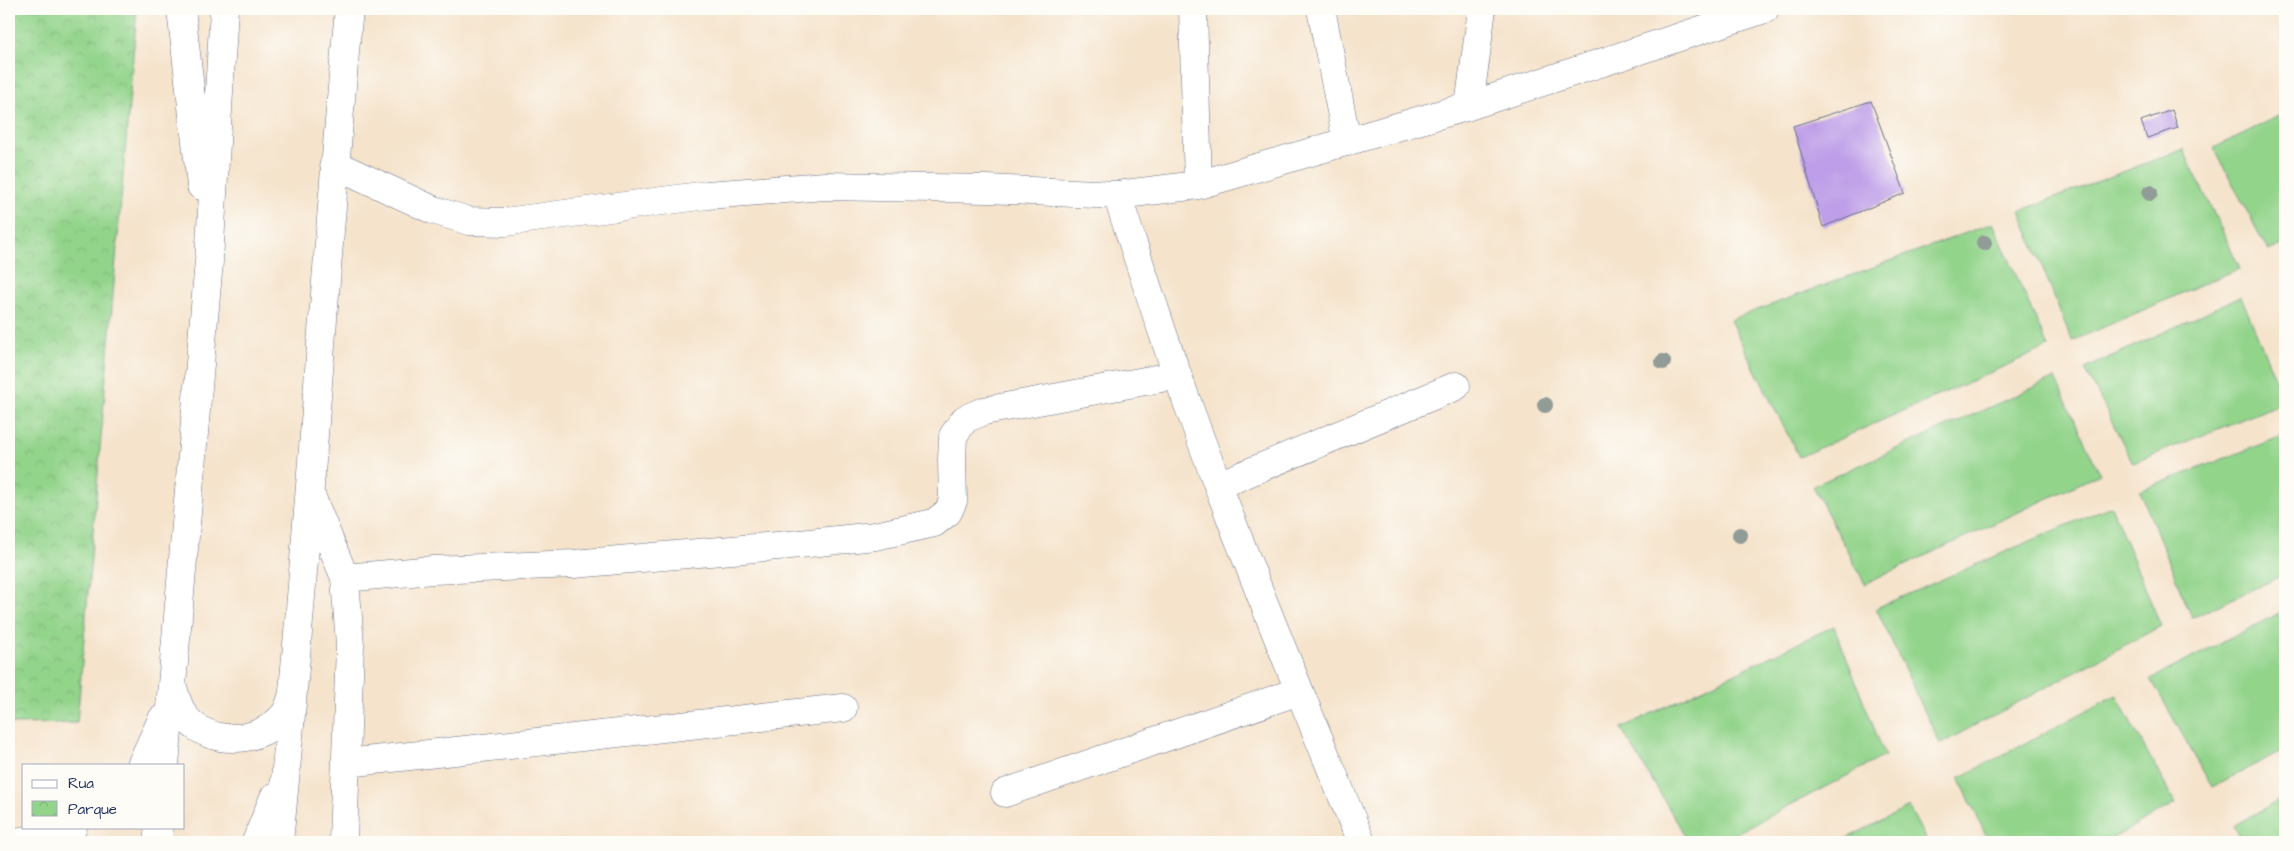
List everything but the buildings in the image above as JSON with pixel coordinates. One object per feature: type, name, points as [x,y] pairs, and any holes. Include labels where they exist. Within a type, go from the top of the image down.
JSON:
[{"type":"street","points":[[181,9],[209,260]]},
{"type":"street","points":[[165,764],[209,260],[224,9]]},
{"type":"street","points":[[279,842],[294,694],[334,164],[350,9]]},
{"type":"street","points":[[1194,9],[1198,185]]},
{"type":"street","points":[[1321,9],[1347,142]]},
{"type":"street","points":[[1469,106],[1482,9]]},
{"type":"street","points":[[334,164],[433,210],[469,221],[505,222],[707,195],[825,186],[987,189],[1117,195],[1198,185],[1469,106],[1765,9]]},
{"type":"street","points":[[1117,195],[1177,375],[1299,691],[1361,842]]},
{"type":"street","points":[[346,578],[433,570],[574,564],[791,545],[875,536],[934,523],[948,512],[953,501],[953,436],[965,419],[984,411],[1177,375]]},
{"type":"street","points":[[1219,485],[1456,386]]},
{"type":"street","points":[[310,492],[331,548],[346,578],[350,645],[343,842]]},
{"type":"street","points":[[173,686],[186,718],[201,730],[221,737],[244,738],[267,730],[286,714],[294,694]]},
{"type":"street","points":[[141,764],[162,719],[173,686]]},
{"type":"street","points":[[1005,794],[1299,691]]},
{"type":"street","points":[[347,762],[843,708]]},
{"type":"street","points":[[256,842],[275,794],[289,747]]},
{"type":"street","points":[[16,842],[54,835],[71,828]]},
{"type":"street","points":[[157,842],[159,828]]},
{"type":"green space","points":[[9,9],[137,9],[77,723],[9,724]]},
{"type":"green space","points":[[2285,113],[2285,244],[2268,251],[2214,148]]},
{"type":"green space","points":[[2183,149],[2240,268],[2072,341],[2020,211]]},
{"type":"green space","points":[[1993,223],[2048,347],[1799,457],[1730,320]]},
{"type":"green space","points":[[2241,296],[2285,402],[2133,463],[2085,369]]},
{"type":"green space","points":[[2055,378],[2100,474],[1865,584],[1813,486]]},
{"type":"green space","points":[[2285,435],[2285,574],[2192,618],[2140,491]]},
{"type":"green space","points":[[2111,506],[2161,626],[1940,744],[1876,608]]},
{"type":"green space","points":[[2285,610],[2285,749],[2212,787],[2151,679]]},
{"type":"green space","points":[[1834,626],[1885,756],[1719,842],[1689,842],[1621,728]]},
{"type":"green space","points":[[2116,695],[2175,803],[2106,842],[1989,842],[1959,778]]},
{"type":"green space","points":[[2285,797],[2285,842],[2243,842],[2234,826]]},
{"type":"green space","points":[[1909,807],[1927,842],[1839,842]]}]
